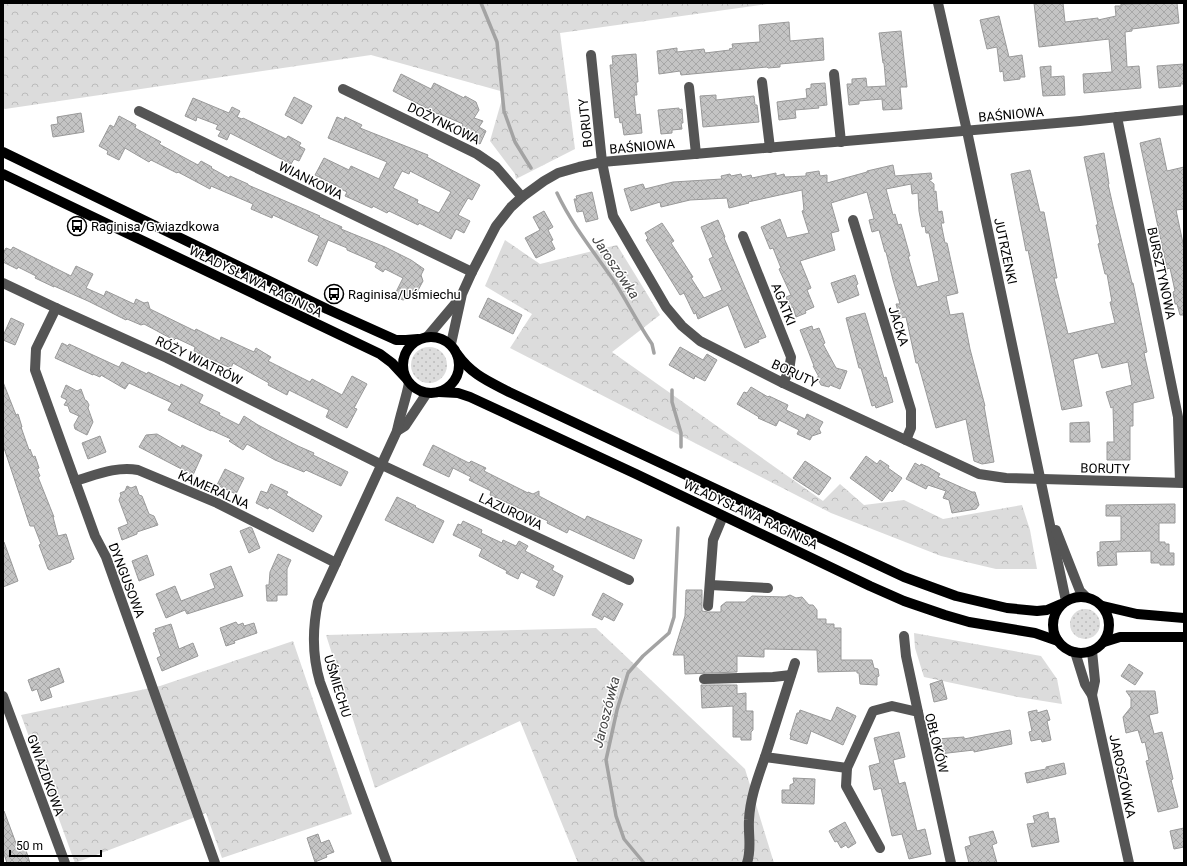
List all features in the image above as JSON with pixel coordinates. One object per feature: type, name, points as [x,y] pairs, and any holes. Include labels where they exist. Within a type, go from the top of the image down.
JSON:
[{"type":"main road","name":"WŁADYSŁAWA RAGINISA","points":[[3,152],[334,312],[396,340],[418,339]]},
{"type":"main road","name":"WŁADYSŁAWA RAGINISA","points":[[3,174],[380,354],[392,363],[407,380]]},
{"type":"main road","points":[[428,336],[440,338],[451,344],[457,354],[459,368],[458,374],[451,385],[439,392],[427,393],[420,391],[407,380],[402,365],[405,353],[412,343],[418,339],[428,336]]},
{"type":"main road","name":"WŁADYSŁAWA RAGINISA","points":[[457,354],[470,370],[509,392],[904,577],[956,596],[1007,608],[1037,611],[1047,610],[1064,603]]},
{"type":"main road","name":"WŁADYSŁAWA RAGINISA","points":[[439,392],[458,393],[470,397],[870,586],[910,603],[969,622],[1035,633],[1058,641]]},
{"type":"main road","points":[[1075,597],[1086,597],[1103,606],[1109,623],[1108,633],[1104,642],[1092,651],[1081,653],[1067,649],[1058,641],[1054,630],[1053,620],[1058,609],[1064,603],[1075,597]]},
{"type":"main road","points":[[1103,606],[1137,614],[1184,618]]},
{"type":"main road","points":[[1104,642],[1120,637],[1184,637]]},
{"type":"street","name":"JUTRZENKI","points":[[938,3],[1042,479],[1064,603]]},
{"type":"street","name":"BORUTY","points":[[591,55],[602,162],[613,216],[666,307],[682,326],[700,341],[783,383],[979,474],[1006,478],[1182,482]]},
{"type":"street","points":[[834,74],[841,142]]},
{"type":"street","points":[[762,82],[770,148]]},
{"type":"street","points":[[690,87],[696,154]]},
{"type":"street","name":"DOŻYNKOWA","points":[[343,89],[477,154],[496,167],[522,196]]},
{"type":"street","name":"BAŚNIOWA","points":[[451,344],[462,294],[496,226],[510,207],[522,196],[558,173],[579,166],[602,162],[967,131],[1184,110]]},
{"type":"street","name":"WIANKOWA","points":[[139,111],[472,272]]},
{"type":"street","name":"BURSZTYNOWA","points":[[1117,117],[1178,417],[1182,482]]},
{"type":"street","name":"JACKA","points":[[853,220],[911,410],[911,428],[906,440]]},
{"type":"street","name":"AGATKI","points":[[743,236],[791,357],[789,371],[783,383]]},
{"type":"street","name":"RÓŻY WIATRÓW","points":[[3,283],[166,358],[382,465]]},
{"type":"street","name":"BAŚNIOWA","points":[[428,336],[462,294]]},
{"type":"street","name":"DYNGUSOWA","points":[[56,308],[36,349],[35,370],[75,481],[96,536],[106,557],[214,863]]},
{"type":"street","name":"UŚMIECHU","points":[[387,863],[320,682],[315,666],[313,648],[315,615],[318,602],[397,431],[399,418],[403,409],[407,380]]},
{"type":"street","name":"UŚMIECHU","points":[[397,431],[405,426],[427,393]]},
{"type":"street","name":"LAZUROWA","points":[[382,465],[629,580]]},
{"type":"street","name":"KAMERALNA","points":[[75,481],[117,469],[128,468],[138,470],[217,502],[336,563]]},
{"type":"street","name":"JUTRZENKI","points":[[1046,505],[1080,591],[1086,597]]},
{"type":"street","points":[[708,606],[713,540],[723,516]]},
{"type":"street","points":[[710,584],[768,588]]},
{"type":"street","points":[[904,636],[906,656],[918,712]]},
{"type":"street","name":"JAROSZÓWKA","points":[[1092,651],[1095,681],[1092,695]]},
{"type":"street","name":"JAROSZÓWKA","points":[[1075,652],[1085,684],[1092,695],[1129,863]]},
{"type":"street","points":[[747,863],[750,846],[749,820],[753,792],[794,662]]},
{"type":"street","points":[[704,679],[791,675]]},
{"type":"street","name":"GWIAZDKOWA","points":[[3,696],[65,863]]},
{"type":"street","name":"OBŁOKÓW","points":[[880,848],[846,786],[847,768],[873,711],[892,706],[918,712],[951,863]]},
{"type":"street","points":[[765,757],[847,768]]},
{"type":"green space","points":[[3,3],[774,3],[560,33],[575,149],[516,179],[515,174],[490,141],[504,92],[371,55],[5,109],[3,108]]},
{"type":"green space","points":[[505,240],[540,264],[617,245],[660,315],[612,352],[823,501],[840,484],[864,505],[904,500],[943,519],[1022,505],[1030,530],[1037,569],[996,569],[941,556],[831,513],[510,348],[532,314],[485,286]]},
{"type":"green space","points":[[429,347],[442,352],[447,365],[442,378],[429,383],[416,378],[411,365],[416,352]]},
{"type":"green space","points":[[1085,609],[1096,613],[1100,624],[1096,635],[1085,639],[1074,635],[1070,624],[1074,613]]},
{"type":"green space","points":[[596,628],[745,769],[774,863],[578,863],[520,721],[375,788],[326,635]]},
{"type":"green space","points":[[914,633],[1041,656],[1057,679],[1062,704],[1018,697],[924,677],[915,648]]},
{"type":"green space","points":[[293,641],[352,814],[222,858],[206,813],[75,863],[21,715],[160,686]]},
{"type":"building","points":[[1034,3],[1063,3],[1065,22],[1098,18],[1098,20],[1116,16],[1115,6],[1121,6],[1121,4],[1177,3],[1179,23],[1132,29],[1132,31],[1125,32],[1127,67],[1139,66],[1141,88],[1084,93],[1083,74],[1112,72],[1109,39],[1039,47]]},
{"type":"building","points":[[999,16],[1009,57],[1022,55],[1025,77],[1020,77],[1020,79],[1004,81],[1003,71],[1000,72],[997,47],[987,49],[980,20]]},
{"type":"building","points":[[789,22],[790,41],[823,38],[824,60],[780,64],[780,67],[681,75],[680,71],[659,74],[657,51],[677,48],[677,52],[704,49],[705,53],[730,50],[729,49],[733,48],[732,44],[760,42],[759,25]]},
{"type":"building","points":[[901,31],[907,87],[900,87],[902,109],[883,110],[882,99],[859,101],[859,104],[849,105],[847,84],[852,84],[852,79],[866,78],[867,87],[886,86],[879,33]]},
{"type":"building","points":[[636,54],[638,82],[636,82],[637,95],[634,95],[636,115],[640,114],[642,133],[624,135],[622,122],[620,123],[619,117],[615,118],[610,65],[613,65],[612,56]]},
{"type":"building","points":[[1184,64],[1184,84],[1180,84],[1181,86],[1159,88],[1157,66]]},
{"type":"building","points":[[1051,66],[1051,77],[1064,76],[1065,95],[1043,96],[1040,67]]},
{"type":"building","points":[[401,74],[431,89],[434,83],[464,98],[465,96],[476,102],[479,110],[474,118],[483,121],[479,127],[486,131],[480,144],[465,135],[469,130],[462,126],[463,124],[440,115],[393,91]]},
{"type":"building","points":[[825,83],[827,105],[818,106],[819,108],[795,110],[796,118],[779,120],[777,102],[807,98],[806,89],[811,88],[811,84]]},
{"type":"building","points":[[716,95],[716,100],[754,96],[755,105],[757,105],[759,122],[703,127],[700,96]]},
{"type":"building","points":[[294,97],[312,106],[302,124],[285,115]]},
{"type":"building","points":[[193,98],[229,113],[232,107],[240,111],[237,117],[243,118],[286,139],[288,136],[301,143],[299,146],[305,149],[299,161],[294,159],[291,164],[230,133],[227,140],[218,136],[221,131],[216,129],[218,125],[197,117],[196,121],[185,116]]},
{"type":"building","points":[[679,108],[679,110],[682,109],[682,129],[672,130],[672,133],[661,134],[658,110]]},
{"type":"building","points":[[81,113],[84,132],[53,137],[51,125],[58,124],[57,117]]},
{"type":"building","points":[[119,116],[136,125],[135,128],[161,142],[159,144],[198,165],[201,161],[229,178],[230,176],[320,216],[319,217],[342,227],[341,229],[385,247],[411,260],[424,269],[421,275],[423,281],[415,296],[403,300],[394,296],[403,278],[385,269],[383,272],[375,267],[377,263],[328,240],[317,266],[308,261],[319,236],[273,215],[272,218],[251,209],[253,204],[211,186],[210,189],[151,160],[149,162],[125,148],[119,160],[107,154],[108,151],[99,146],[110,125],[114,127]]},
{"type":"building","points":[[337,117],[344,120],[345,117],[362,125],[360,128],[428,155],[427,157],[480,185],[472,200],[468,198],[458,215],[470,221],[464,233],[456,229],[451,239],[419,223],[418,225],[389,211],[387,213],[373,206],[372,208],[345,196],[347,192],[315,175],[324,158],[349,170],[351,166],[379,179],[387,162],[328,138]],"holes":[[[402,171],[409,174],[410,171],[451,192],[439,213],[417,203],[418,200],[393,188]]]},
{"type":"building","points":[[1160,138],[1167,171],[1184,167],[1184,209],[1176,210],[1184,248],[1184,315],[1180,315],[1177,304],[1175,304],[1173,292],[1175,291],[1170,268],[1167,269],[1140,143]]},
{"type":"building","points":[[1104,153],[1108,184],[1139,312],[1147,352],[1144,353],[1154,398],[1133,403],[1133,426],[1130,426],[1130,460],[1107,460],[1107,442],[1114,442],[1113,407],[1111,408],[1106,392],[1132,385],[1128,362],[1102,368],[1098,353],[1074,359],[1082,406],[1062,410],[1028,250],[1026,251],[1011,174],[1030,170],[1040,212],[1044,212],[1057,278],[1054,278],[1068,334],[1115,323],[1110,302],[1112,302],[1107,274],[1105,274],[1098,244],[1100,243],[1096,225],[1098,225],[1084,157]]},
{"type":"building","points":[[893,165],[895,176],[931,173],[932,179],[929,180],[934,184],[934,192],[936,191],[938,212],[942,211],[944,223],[941,223],[958,293],[946,296],[950,315],[963,313],[970,349],[985,406],[994,462],[982,464],[974,461],[966,419],[936,428],[918,363],[916,363],[906,317],[900,318],[896,304],[900,304],[879,230],[872,232],[869,220],[874,219],[867,192],[831,203],[839,231],[831,233],[835,250],[800,261],[811,288],[807,290],[814,307],[805,311],[806,313],[796,317],[793,307],[790,308],[786,297],[791,295],[779,269],[781,268],[773,248],[770,249],[761,227],[780,219],[787,238],[809,233],[802,211],[804,210],[802,190],[748,202],[749,203],[729,208],[727,198],[690,200],[661,207],[660,202],[631,211],[624,189],[643,184],[645,189],[673,182],[722,179],[721,176],[730,174],[731,176],[741,174],[742,177],[751,175],[752,178],[776,173],[776,176],[784,174],[785,177],[806,176],[806,173],[819,171],[820,176],[827,175],[827,183]],"holes":[[[911,184],[912,194],[918,193],[922,227],[925,226],[926,233],[929,233],[939,281],[917,287],[901,224],[898,225],[895,214],[893,215],[886,189]]]},
{"type":"building","points":[[592,192],[598,219],[586,222],[583,211],[577,212],[574,199],[577,199],[576,196]]},
{"type":"building","points":[[544,211],[553,227],[548,230],[553,240],[551,241],[555,249],[536,258],[525,238],[540,230],[533,217]]},
{"type":"building","points":[[718,220],[725,237],[724,238],[766,337],[745,348],[728,305],[698,319],[684,293],[680,295],[646,240],[648,238],[645,233],[662,223],[674,241],[671,243],[693,277],[691,278],[704,298],[722,290],[709,259],[713,257],[701,227]]},
{"type":"building","points":[[13,247],[71,276],[76,266],[93,274],[86,288],[104,296],[106,291],[134,304],[136,299],[144,303],[148,302],[150,309],[195,331],[196,329],[220,341],[221,337],[254,352],[256,348],[271,357],[268,361],[310,382],[312,379],[342,395],[352,376],[367,384],[354,408],[357,409],[347,428],[326,417],[329,410],[289,390],[287,395],[233,363],[231,368],[212,360],[194,351],[195,347],[176,338],[174,340],[144,324],[141,325],[127,319],[126,320],[88,301],[35,278],[36,276],[18,267],[17,269],[3,262],[3,253],[6,248],[11,250]]},
{"type":"building","points":[[855,275],[859,295],[838,303],[831,283]]},
{"type":"building","points":[[488,298],[522,315],[513,334],[479,317]]},
{"type":"building","points":[[865,313],[884,378],[886,377],[893,402],[876,408],[875,405],[872,406],[861,368],[859,368],[846,318]]},
{"type":"building","points":[[11,318],[24,324],[15,345],[3,340],[3,336]]},
{"type":"building","points":[[812,326],[813,330],[819,328],[825,343],[823,344],[836,368],[847,371],[840,389],[830,385],[829,387],[821,385],[817,377],[819,377],[813,366],[800,330]]},
{"type":"building","points":[[62,343],[68,346],[69,344],[119,367],[122,362],[180,387],[181,384],[203,395],[199,403],[220,413],[219,415],[239,425],[244,416],[258,425],[314,453],[313,455],[348,472],[341,486],[306,470],[304,472],[275,460],[247,444],[243,450],[229,441],[231,439],[168,410],[172,403],[129,383],[125,389],[101,375],[100,377],[93,375],[55,358]]},
{"type":"building","points":[[680,347],[703,360],[707,354],[717,360],[705,381],[695,376],[694,379],[669,365]]},
{"type":"building","points":[[3,382],[16,415],[18,414],[29,450],[30,449],[33,457],[35,456],[39,468],[37,469],[40,476],[38,477],[54,517],[58,536],[66,534],[74,559],[71,560],[71,562],[50,570],[48,569],[39,545],[41,544],[34,526],[30,526],[3,445]]},
{"type":"building","points":[[66,385],[77,391],[81,389],[85,400],[89,405],[88,408],[93,422],[87,435],[75,429],[74,425],[79,416],[70,412],[68,406],[64,405],[67,400],[61,397]]},
{"type":"building","points":[[751,387],[768,397],[769,396],[788,405],[786,410],[805,419],[807,414],[823,422],[819,429],[821,433],[812,436],[810,440],[797,434],[799,430],[779,420],[776,426],[758,418],[759,417],[737,404],[744,392],[747,393]]},
{"type":"building","points":[[1089,422],[1090,442],[1070,442],[1070,423]]},
{"type":"building","points":[[157,434],[181,448],[182,445],[202,455],[193,475],[139,447],[146,435]]},
{"type":"building","points":[[100,436],[106,452],[88,459],[82,443]]},
{"type":"building","points":[[433,445],[469,463],[471,461],[486,468],[484,471],[528,493],[533,494],[539,491],[539,496],[585,520],[587,516],[642,540],[634,559],[569,529],[567,533],[547,523],[548,521],[490,495],[491,491],[469,480],[471,477],[453,468],[449,477],[423,465]]},
{"type":"building","points":[[866,456],[877,464],[880,460],[902,478],[892,492],[890,490],[882,501],[850,478]]},
{"type":"building","points":[[805,461],[831,478],[819,495],[793,478]]},
{"type":"building","points":[[915,463],[920,466],[921,464],[928,467],[940,474],[938,477],[975,492],[979,505],[976,509],[952,513],[949,500],[943,498],[946,491],[928,485],[926,489],[906,479]]},
{"type":"building","points":[[225,469],[244,478],[236,494],[217,485]]},
{"type":"building","points":[[271,484],[288,492],[286,495],[322,516],[313,532],[269,507],[268,509],[256,503],[261,491],[267,493]]},
{"type":"building","points":[[127,486],[131,488],[136,486],[139,495],[142,496],[149,514],[154,516],[158,525],[137,532],[137,534],[122,540],[118,528],[128,524],[119,500],[121,495],[120,493],[125,491]]},
{"type":"building","points":[[397,497],[444,521],[433,543],[385,520]]},
{"type":"building","points":[[1175,504],[1175,523],[1159,523],[1159,542],[1169,544],[1169,553],[1174,553],[1174,565],[1160,565],[1160,563],[1151,563],[1151,551],[1116,552],[1117,565],[1098,566],[1097,552],[1100,551],[1100,542],[1121,541],[1121,516],[1106,516],[1106,505]]},
{"type":"building","points":[[463,521],[482,530],[481,533],[502,543],[503,540],[516,546],[519,541],[528,546],[525,551],[554,566],[552,570],[563,576],[554,596],[536,587],[539,581],[521,572],[518,579],[506,573],[507,571],[479,556],[482,549],[453,535],[458,524],[461,525]]},
{"type":"building","points":[[250,527],[252,528],[260,548],[249,553],[240,531]]},
{"type":"building","points":[[3,542],[18,581],[3,587]]},
{"type":"building","points":[[278,554],[291,560],[287,569],[287,595],[277,595],[277,601],[267,601],[266,585],[269,585],[270,572]]},
{"type":"building","points":[[147,555],[154,575],[139,581],[132,561]]},
{"type":"building","points":[[231,566],[243,596],[187,614],[185,610],[166,618],[156,594],[175,586],[181,601],[215,588],[210,574]]},
{"type":"building","points":[[686,590],[702,590],[702,611],[708,612],[721,612],[721,606],[726,602],[745,602],[752,596],[785,597],[790,595],[796,598],[802,597],[809,605],[813,605],[817,610],[817,619],[826,619],[826,624],[834,624],[834,628],[841,628],[841,660],[872,660],[874,668],[878,669],[879,676],[877,677],[877,685],[860,684],[859,673],[857,673],[857,671],[818,672],[817,650],[764,649],[764,657],[737,656],[737,672],[685,674],[684,655],[673,655],[685,616]]},
{"type":"building","points":[[603,593],[623,604],[614,621],[604,616],[602,620],[592,615]]},
{"type":"building","points":[[236,622],[238,625],[243,623],[244,626],[254,623],[257,633],[234,641],[235,643],[226,646],[220,628]]},
{"type":"building","points":[[171,624],[179,649],[193,643],[198,656],[162,671],[157,658],[161,656],[153,633],[156,632],[155,629]]},
{"type":"building","points":[[1129,664],[1143,673],[1135,685],[1121,676]]},
{"type":"building","points":[[59,668],[64,682],[49,688],[52,697],[41,701],[37,689],[32,691],[28,680]]},
{"type":"building","points":[[942,680],[947,699],[934,702],[930,684]]},
{"type":"building","points":[[701,685],[737,685],[737,694],[746,693],[746,711],[753,711],[753,730],[751,732],[751,740],[741,740],[741,737],[733,737],[733,706],[702,708]]},
{"type":"building","points":[[1126,691],[1155,691],[1158,713],[1149,715],[1154,734],[1162,732],[1173,779],[1171,780],[1178,807],[1158,812],[1146,761],[1149,760],[1145,742],[1142,743],[1138,730],[1126,733],[1123,717],[1131,707],[1131,698]]},
{"type":"building","points":[[837,707],[856,716],[843,745],[811,731],[807,744],[790,739],[797,713],[799,713],[800,710],[831,721]]},
{"type":"building","points":[[1037,710],[1037,713],[1047,710],[1050,720],[1047,721],[1051,740],[1042,742],[1041,739],[1031,741],[1029,732],[1032,731],[1028,712]]},
{"type":"building","points":[[1010,730],[1012,744],[974,752],[974,750],[939,754],[937,739],[964,737],[964,739]]},
{"type":"building","points":[[899,732],[905,757],[893,760],[899,784],[905,782],[917,831],[925,829],[931,854],[909,859],[902,834],[892,836],[881,788],[874,790],[869,766],[880,763],[874,738]]},
{"type":"building","points":[[1064,763],[1066,774],[1027,783],[1025,773],[1046,769],[1046,767]]},
{"type":"building","points":[[793,778],[815,779],[814,804],[782,803],[782,790],[790,790],[790,785],[794,783]]},
{"type":"building","points":[[3,811],[17,846],[24,844],[30,863],[7,863],[3,851]]},
{"type":"building","points":[[1048,812],[1049,819],[1055,818],[1059,842],[1032,847],[1027,824],[1035,823],[1033,816]]},
{"type":"building","points":[[845,822],[856,843],[848,848],[846,845],[841,848],[837,841],[835,842],[829,831]]},
{"type":"building","points":[[1184,828],[1184,847],[1174,849],[1170,831]]},
{"type":"building","points":[[993,831],[997,843],[992,845],[997,863],[969,863],[965,847],[971,845],[969,837]]},
{"type":"building","points":[[318,834],[321,843],[329,840],[334,852],[315,862],[307,838]]},
{"type":"waterway","name":"Jaroszówka","points":[[481,3],[497,42],[504,111],[515,142],[531,168]]},
{"type":"waterway","name":"Jaroszówka","points":[[557,193],[576,227],[619,289],[652,344],[654,353]]},
{"type":"waterway","points":[[672,390],[672,402],[681,433],[681,447]]},
{"type":"waterway","name":"Jaroszówka","points":[[644,863],[624,839],[616,816],[606,760],[617,710],[628,673],[643,656],[669,633],[674,617],[678,528]]},
{"type":"place","name":"Raginisa/Gwiazdkowa","points":[[77,226]]},
{"type":"place","name":"Raginisa/Uśmiechu","points":[[334,294]]}]
